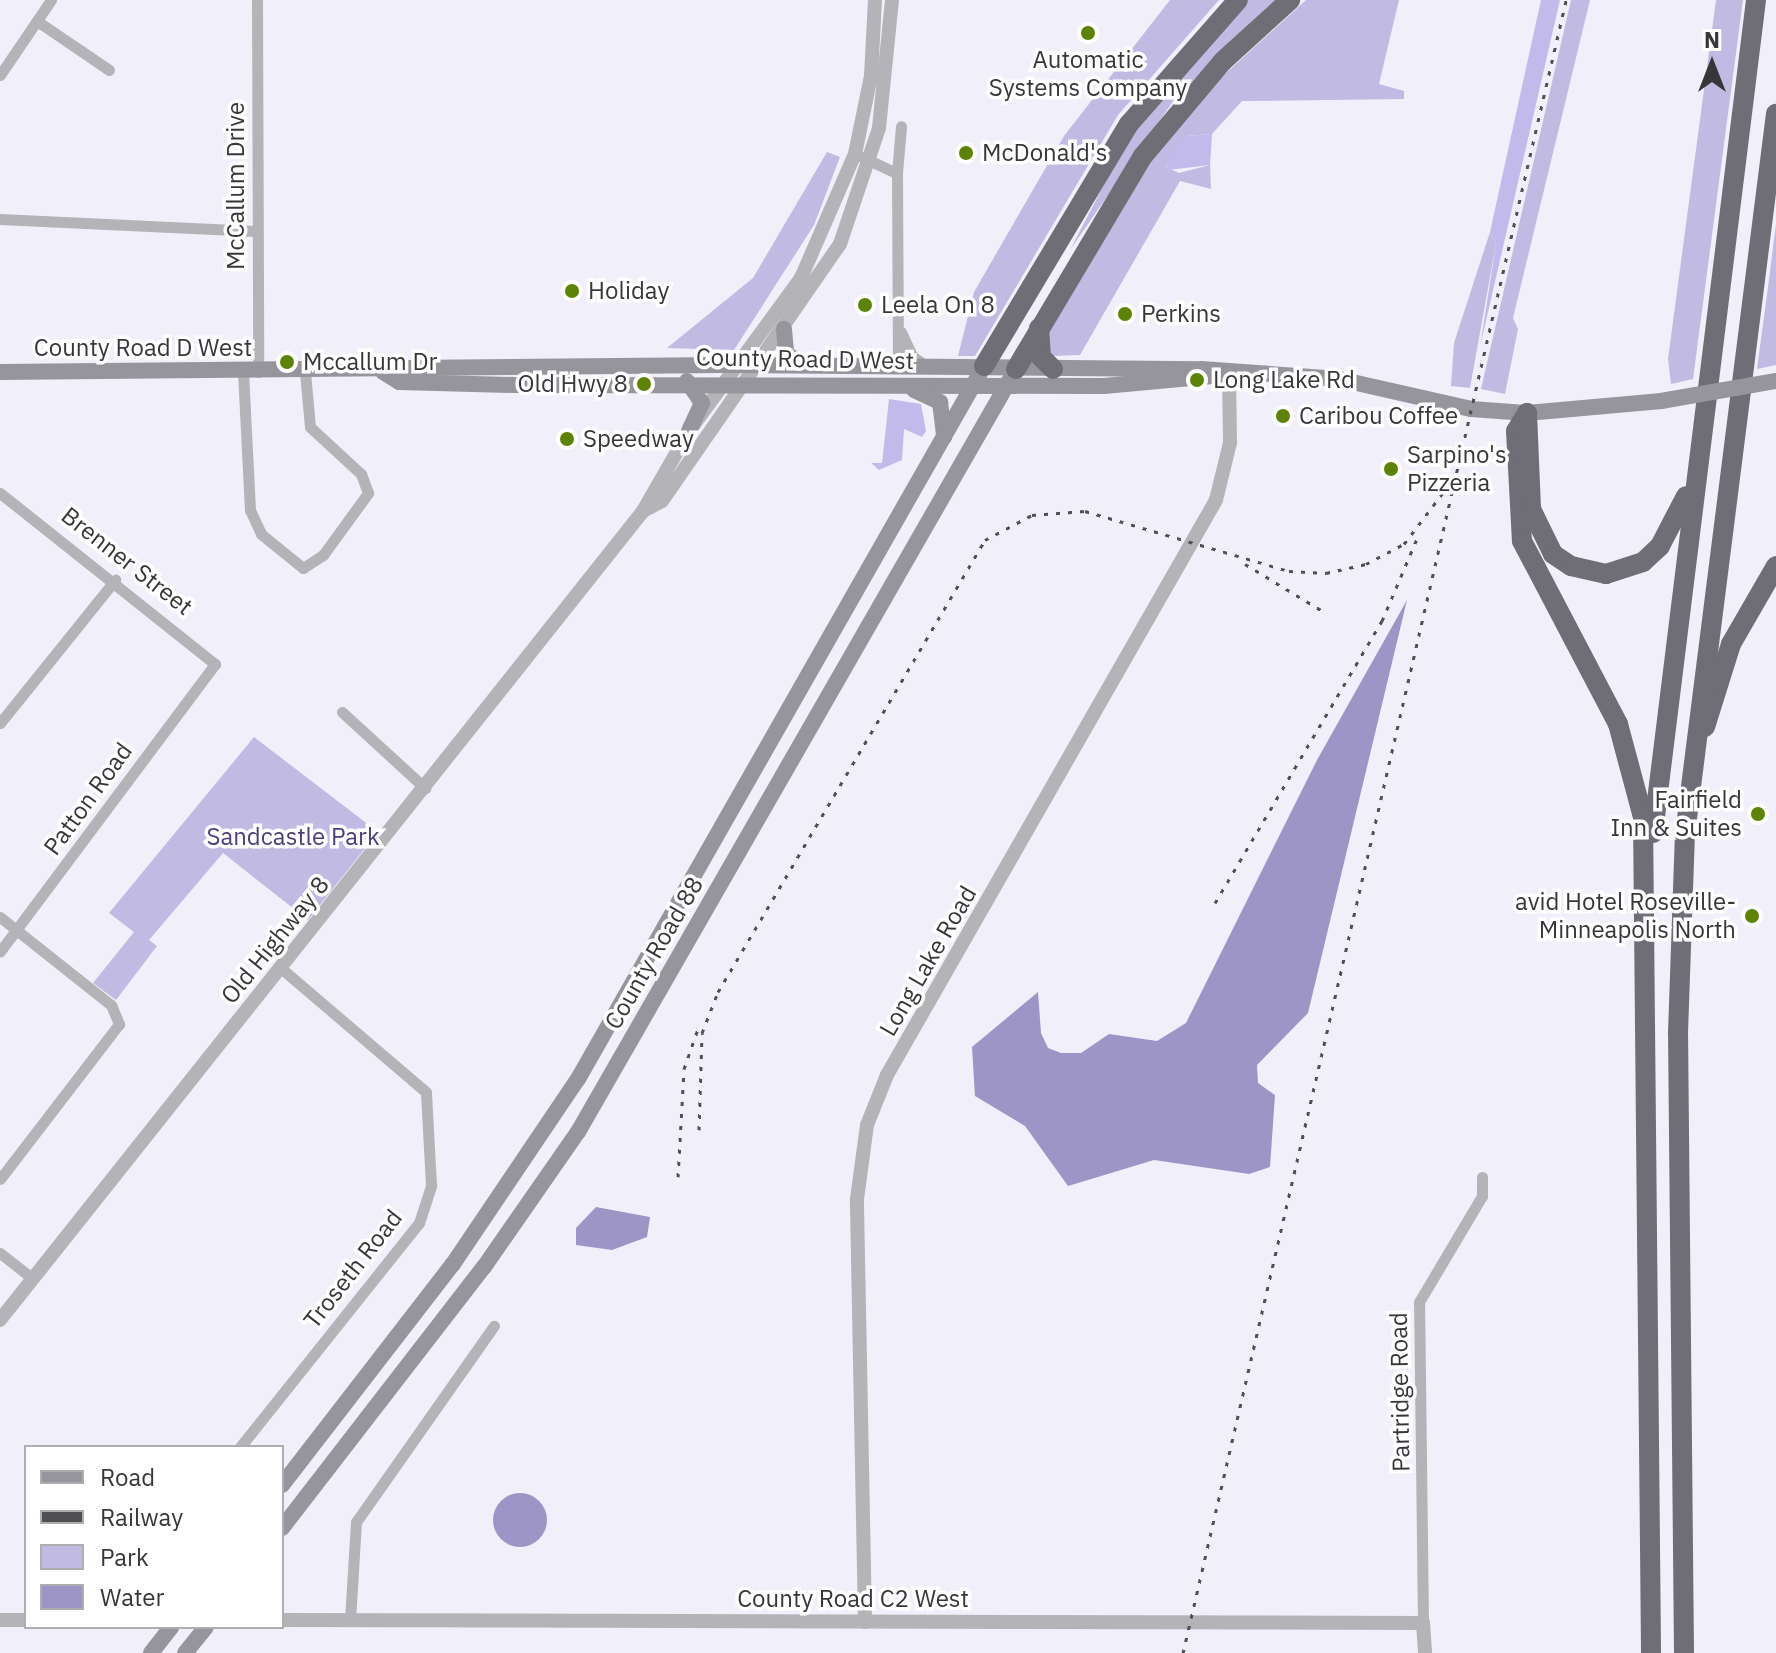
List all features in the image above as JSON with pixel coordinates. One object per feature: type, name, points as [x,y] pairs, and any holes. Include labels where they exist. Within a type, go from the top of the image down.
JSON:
[{"type":"highway","points":[[984,366],[1129,124],[1238,0]]},
{"type":"highway","points":[[1011,377],[1117,193],[1170,120],[1290,0]]},
{"type":"highway","points":[[1646,888],[1692,485],[1756,0]]},
{"type":"highway","points":[[1684,1653],[1682,889],[1703,646],[1776,114]]},
{"type":"highway","points":[[1039,328],[1038,349],[1053,369]]},
{"type":"highway","points":[[1527,413],[1531,509],[1553,554],[1571,566],[1606,574],[1643,562],[1660,546],[1692,485]]},
{"type":"highway","points":[[1527,413],[1516,431],[1517,522],[1618,724],[1643,817],[1651,1653]]},
{"type":"highway","points":[[1682,889],[1711,702],[1731,644],[1776,566]]},
{"type":"main road","points":[[784,329],[786,354],[806,364]]},
{"type":"main road","name":"County Road D West","points":[[0,372],[383,372],[806,364],[984,366],[1011,377],[1201,382],[1229,374]]},
{"type":"main road","name":"County Road 88","points":[[284,1482],[453,1264],[547,1128],[984,366]]},
{"type":"main road","name":"County Road D West","points":[[383,372],[409,382],[749,381],[973,386],[1053,369],[1229,374],[1339,379],[1471,409],[1527,413],[1661,401],[1776,381]]},
{"type":"main road","name":"County Road 88","points":[[284,1525],[484,1267],[578,1132],[1011,377]]},
{"type":"main road","points":[[687,381],[702,403],[689,431]]},
{"type":"main road","points":[[901,385],[940,402],[944,439]]},
{"type":"main road","points":[[151,1653],[169,1629]]},
{"type":"main road","points":[[185,1653],[204,1629]]},
{"type":"street","points":[[0,75],[51,0]]},
{"type":"street","name":"McCallum Drive","points":[[257,0],[258,231],[251,372],[250,510],[261,534],[303,568],[323,555],[368,493],[361,474],[310,427],[305,372]]},
{"type":"street","name":"Old Highway 8","points":[[0,1320],[643,511],[689,431],[741,365],[801,278],[855,154],[871,76],[875,0]]},
{"type":"street","name":"Old Highway 8","points":[[643,511],[662,501],[749,381],[840,244],[870,161],[892,0]]},
{"type":"street","points":[[37,21],[109,70]]},
{"type":"street","points":[[898,365],[897,173],[901,126]]},
{"type":"street","points":[[855,154],[897,173]]},
{"type":"street","points":[[0,219],[258,231]]},
{"type":"street","points":[[897,320],[912,356],[928,367]]},
{"type":"street","name":"Long Lake Road","points":[[865,1622],[857,1199],[867,1125],[887,1075],[1216,500],[1230,443],[1229,374]]},
{"type":"street","name":"Brenner Street","points":[[0,493],[210,654],[212,673]]},
{"type":"street","points":[[0,723],[115,580]]},
{"type":"street","name":"Patton Road","points":[[0,951],[212,673]]},
{"type":"street","points":[[342,712],[425,788]]},
{"type":"street","points":[[0,917],[111,1005],[118,1017],[114,1036],[0,1179]]},
{"type":"street","name":"Troseth Road","points":[[242,1445],[419,1223],[431,1185],[426,1092],[281,968]]},
{"type":"street","name":"Partridge Road","points":[[1423,1623],[1419,1302],[1482,1196],[1482,1177]]},
{"type":"street","points":[[0,1253],[33,1279]]},
{"type":"street","points":[[350,1620],[356,1522],[494,1326]]},
{"type":"street","points":[[0,1620],[24,1620]]},
{"type":"street","name":"County Road C2 West","points":[[284,1620],[1423,1623]]},
{"type":"street","points":[[1423,1623],[1425,1653]]},
{"type":"green space","points":[[1170,0],[1219,0],[1118,115],[975,356],[958,356],[974,292],[1064,136]]},
{"type":"green space","points":[[1248,0],[1276,0],[1174,100],[1070,250],[1133,129]]},
{"type":"green space","points":[[1306,0],[1399,0],[1379,84],[1404,91],[1404,99],[1242,101],[1212,134],[1186,136],[1166,167],[1179,173],[1210,165],[1211,189],[1180,181],[1080,355],[1051,356],[1042,343],[1155,155],[1225,74]]},
{"type":"green space","points":[[1571,0],[1590,0],[1513,318],[1518,329],[1505,394],[1481,389]]},
{"type":"green space","points":[[1716,0],[1743,0],[1693,379],[1671,384],[1668,359]]},
{"type":"green space","points":[[827,152],[840,157],[814,225],[734,350],[667,348],[753,278]]},
{"type":"green space","points":[[1776,224],[1776,365],[1757,369],[1768,287]]},
{"type":"green space","points":[[1490,232],[1496,244],[1470,388],[1451,386],[1454,343]]},
{"type":"green space","name":"Sandcastle Park","points":[[254,737],[378,832],[308,920],[223,853],[149,940],[157,946],[116,1000],[93,983],[134,932],[109,913]]},
{"type":"shaded area","points":[[1541,0],[1560,0],[1480,347],[1496,244],[1490,232]]},
{"type":"shaded area","points":[[1212,134],[1210,165],[1168,170],[1165,162],[1186,136]]},
{"type":"shaded area","points":[[889,399],[921,404],[926,431],[922,437],[904,429],[902,460],[879,470],[871,463],[882,463]]},
{"type":"water","points":[[1407,600],[1308,1013],[1257,1065],[1258,1083],[1275,1095],[1270,1167],[1249,1174],[1154,1160],[1068,1186],[1025,1126],[975,1096],[972,1047],[1038,992],[1041,1033],[1048,1048],[1061,1053],[1081,1053],[1109,1034],[1157,1041],[1186,1023],[1317,760]]},
{"type":"water","points":[[596,1207],[650,1217],[647,1237],[612,1250],[576,1245],[576,1228]]},
{"type":"water","points":[[520,1493],[539,1501],[547,1520],[539,1539],[520,1547],[501,1539],[493,1520],[501,1501]]},
{"type":"railway","points":[[1183,1653],[1566,0]]},
{"type":"railway","points":[[699,1130],[702,1033],[718,992],[985,540],[1032,515],[1085,511],[1289,571],[1326,573],[1366,564],[1404,544],[1445,490]]},
{"type":"railway","points":[[1215,903],[1382,621],[1418,536]]},
{"type":"railway","points":[[1245,564],[1321,610]]},
{"type":"railway","points":[[678,1177],[684,1069],[699,1026]]},
{"type":"place","name":"Automatic Systems Company","points":[[1088,33]]},
{"type":"place","name":"McDonald's","points":[[966,153]]},
{"type":"place","name":"Holiday","points":[[572,291]]},
{"type":"place","name":"Leela On 8","points":[[865,305]]},
{"type":"place","name":"Perkins","points":[[1125,314]]},
{"type":"place","name":"Mccallum Dr","points":[[287,362]]},
{"type":"place","name":"Long Lake Rd","points":[[1197,380]]},
{"type":"place","name":"Old Hwy 8","points":[[644,384]]},
{"type":"place","name":"Caribou Coffee","points":[[1283,416]]},
{"type":"place","name":"Speedway","points":[[567,439]]},
{"type":"place","name":"Sarpino's Pizzeria","points":[[1391,469]]},
{"type":"place","name":"Fairfield Inn & Suites","points":[[1758,814]]},
{"type":"place","name":"avid Hotel Roseville- Minneapolis North","points":[[1752,916]]}]
